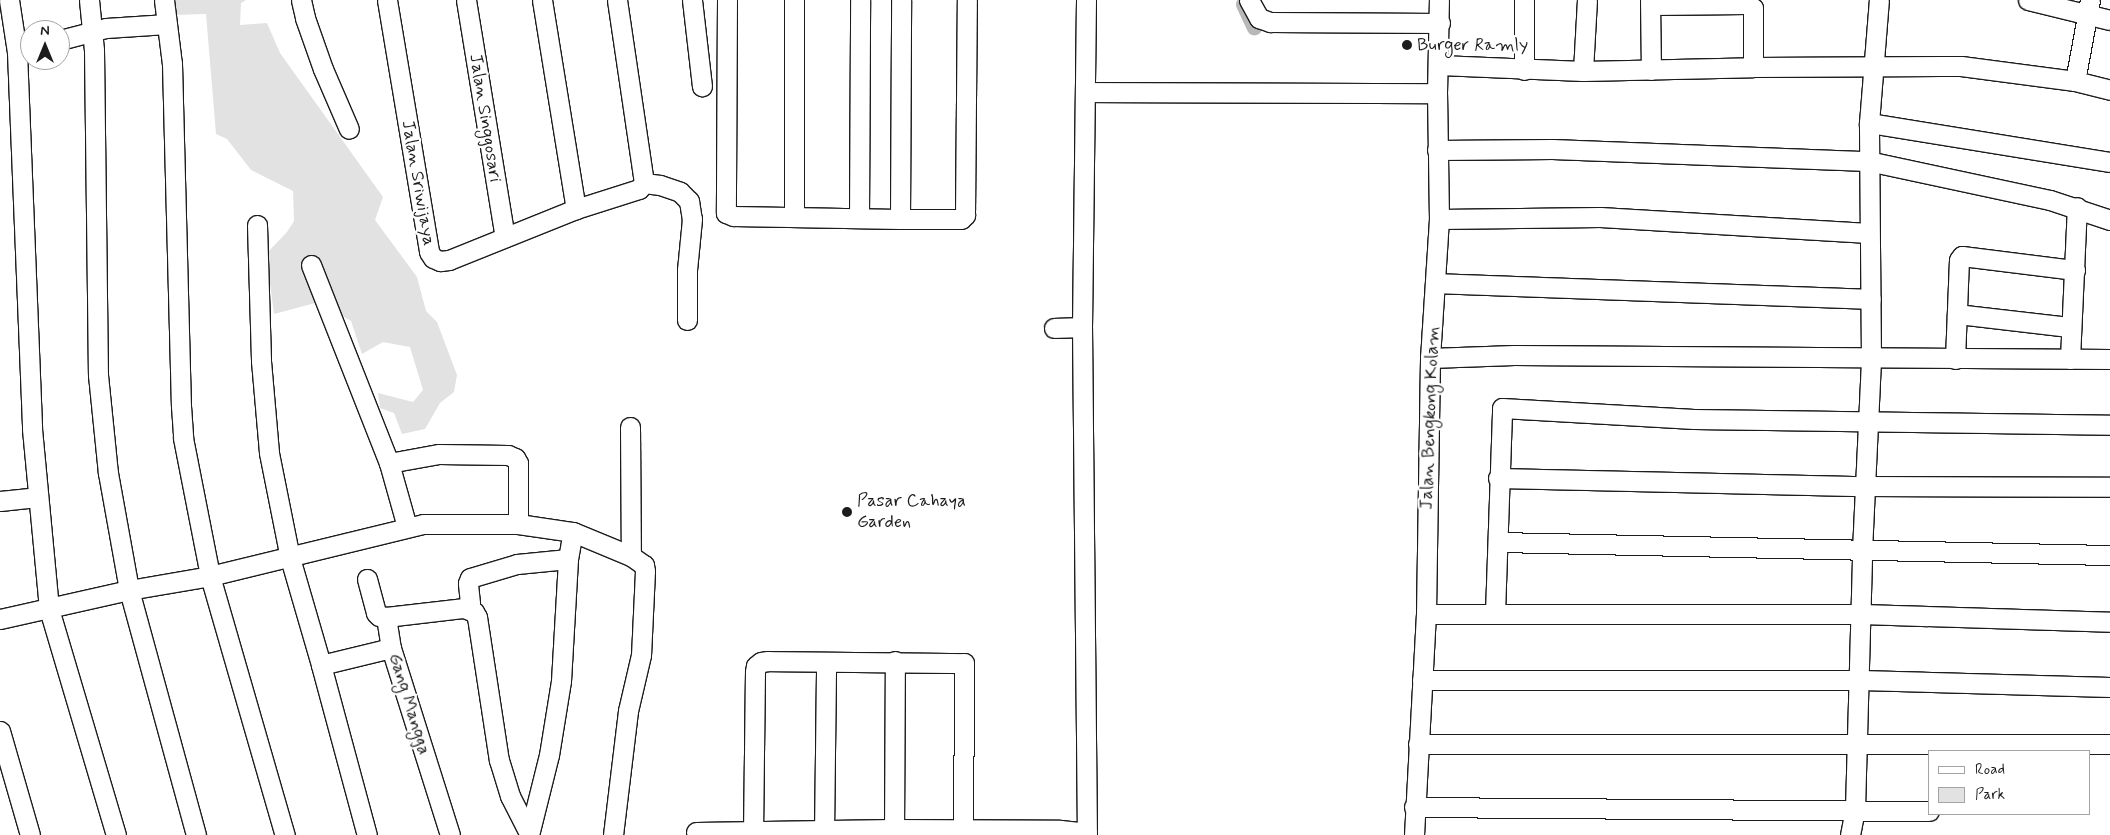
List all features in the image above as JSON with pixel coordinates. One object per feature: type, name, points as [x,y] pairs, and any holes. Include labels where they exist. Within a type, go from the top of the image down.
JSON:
[{"type":"street","points":[[9,0],[16,53],[32,429],[49,608],[116,835]]},
{"type":"street","points":[[89,0],[92,31],[98,375],[108,473],[129,590],[196,835]]},
{"type":"street","points":[[164,0],[173,93],[180,406],[183,438],[210,576],[285,835]]},
{"type":"street","points":[[302,0],[305,18],[323,69],[349,128]]},
{"type":"street","name":"Jalan Sriwijaya","points":[[387,0],[428,252],[433,258],[440,261],[449,260],[576,209],[639,189],[644,183]]},
{"type":"street","name":"Jalan Singgosari","points":[[466,0],[505,237]]},
{"type":"street","points":[[542,0],[576,209]]},
{"type":"street","points":[[617,0],[644,183],[660,185],[680,192],[689,201],[692,219],[688,270],[688,320]]},
{"type":"street","points":[[692,0],[702,86]]},
{"type":"street","points":[[727,0],[726,213],[733,216],[900,219],[961,219],[965,215],[967,0]]},
{"type":"street","points":[[794,0],[794,217]]},
{"type":"street","points":[[859,218],[860,0]]},
{"type":"street","points":[[900,219],[902,0]]},
{"type":"street","points":[[696,832],[963,833],[1060,830],[1087,834],[1082,327],[1086,0]]},
{"type":"street","points":[[1249,0],[1259,18],[1270,22],[1440,23]]},
{"type":"street","name":"Jalan Bengkong Kolam","points":[[1414,835],[1414,807],[1426,614],[1430,358],[1439,219],[1437,93],[1440,0]]},
{"type":"street","points":[[1524,0],[1524,70]]},
{"type":"street","points":[[1583,71],[1587,0]]},
{"type":"street","points":[[1850,835],[1855,809],[1864,486],[1871,359],[1869,123],[1879,0]]},
{"type":"street","points":[[2028,0],[2089,7],[2110,20]]},
{"type":"street","points":[[1651,70],[1651,3],[1746,4],[1753,8],[1753,67]]},
{"type":"street","points":[[2075,80],[2089,7]]},
{"type":"street","points":[[70,37],[92,31],[167,24]]},
{"type":"street","points":[[1439,65],[1583,71],[1753,67],[1961,66],[2075,80],[2110,90]]},
{"type":"street","points":[[1085,92],[1437,93]]},
{"type":"street","points":[[1869,123],[2110,162]]},
{"type":"street","points":[[1437,150],[1552,149],[1868,161],[2077,207],[2110,220]]},
{"type":"street","points":[[2070,359],[2077,207]]},
{"type":"street","points":[[1439,219],[1600,217],[1869,233]]},
{"type":"street","points":[[257,225],[261,361],[269,452],[290,558],[367,835]]},
{"type":"street","points":[[1955,359],[1960,260],[1962,256],[2074,270]]},
{"type":"street","points":[[311,265],[389,463],[407,527]]},
{"type":"street","points":[[1435,283],[1871,299]]},
{"type":"street","points":[[1957,314],[2070,327]]},
{"type":"street","points":[[1054,328],[1082,327]]},
{"type":"street","points":[[1430,358],[1514,355],[1871,359],[2110,359]]},
{"type":"street","points":[[1495,613],[1498,478],[1502,408],[1694,419],[2110,425]]},
{"type":"street","points":[[630,426],[631,556]]},
{"type":"street","points":[[389,463],[439,454],[508,455],[515,458],[518,463],[518,524]]},
{"type":"street","points":[[1498,478],[1864,486],[2110,488]]},
{"type":"street","points":[[0,501],[37,497]]},
{"type":"street","points":[[0,619],[129,590],[210,576],[290,558],[407,527],[438,522],[518,524],[573,532],[631,556],[644,565],[646,571],[641,645],[628,711],[613,835]]},
{"type":"street","points":[[528,833],[549,755],[561,681],[568,559],[573,532]]},
{"type":"street","points":[[1498,542],[2110,556]]},
{"type":"street","points":[[468,608],[470,603],[468,582],[470,578],[517,564],[568,559]]},
{"type":"street","name":"Gang Mangga","points":[[367,579],[376,612],[379,616],[386,617],[391,648],[450,835]]},
{"type":"street","points":[[386,617],[468,608]]},
{"type":"street","points":[[468,608],[477,617],[499,760],[510,796],[528,833]]},
{"type":"street","points":[[1426,614],[1861,614],[2110,622]]},
{"type":"street","points":[[321,664],[391,648]]},
{"type":"street","points":[[753,833],[756,666],[761,662],[768,661],[964,663],[963,833]]},
{"type":"street","points":[[824,832],[826,662]]},
{"type":"street","points":[[894,832],[895,662]]},
{"type":"street","points":[[1422,680],[1860,680],[2110,687]]},
{"type":"street","points":[[0,731],[30,835]]},
{"type":"street","points":[[1418,744],[1857,746],[2110,744]]},
{"type":"street","points":[[1414,807],[1928,811]]},
{"type":"green space","points":[[167,0],[246,0],[241,3],[240,25],[267,23],[280,53],[383,197],[375,220],[417,277],[426,311],[437,322],[457,375],[454,392],[440,403],[425,429],[402,434],[394,413],[380,408],[378,393],[413,402],[423,390],[410,347],[383,342],[362,354],[351,321],[319,302],[274,314],[266,254],[287,232],[294,221],[293,191],[251,170],[227,139],[216,134],[206,14],[174,15]]},
{"type":"waterway","points":[[1243,4],[1254,28]]},
{"type":"place","name":"Burger Ramly","points":[[1407,45]]},
{"type":"place","name":"Pasar Cahaya Garden","points":[[847,512]]}]
